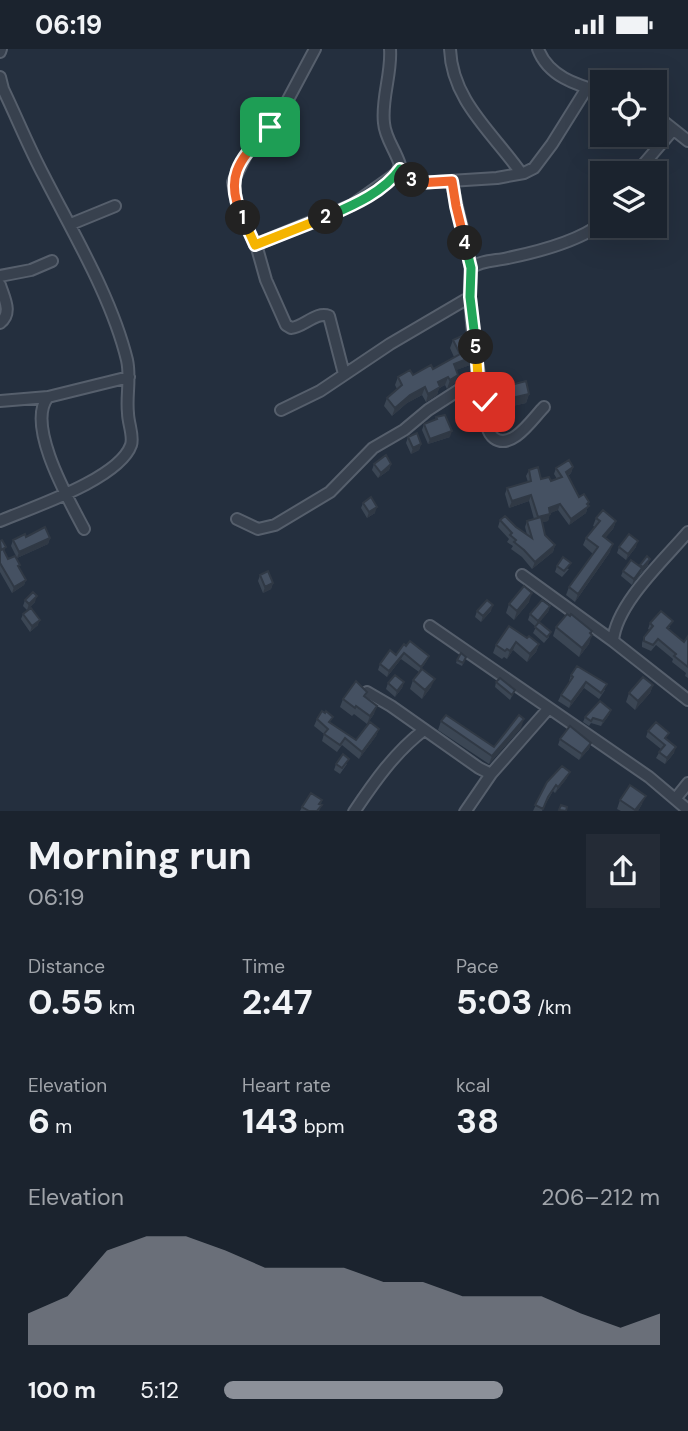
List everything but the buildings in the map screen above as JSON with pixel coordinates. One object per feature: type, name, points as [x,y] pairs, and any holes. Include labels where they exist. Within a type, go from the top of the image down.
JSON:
[{"type":"street","points":[[315,49],[276,120],[246,155],[236,173],[233,188],[266,280],[288,327],[298,327],[320,315],[329,316],[344,374]]},
{"type":"street","points":[[390,49],[390,74],[383,119],[400,169],[418,183],[497,178],[534,168],[587,88]]},
{"type":"street","points":[[450,49],[456,84],[463,99],[521,173]]},
{"type":"street","points":[[538,49],[545,65],[571,82],[590,89]]},
{"type":"street","points":[[0,77],[3,89],[44,176],[71,224],[117,329],[127,361],[128,414],[132,441],[129,449],[102,477],[0,521]]},
{"type":"street","points":[[667,125],[688,141]]},
{"type":"street","points":[[646,161],[673,130]]},
{"type":"street","points":[[255,245],[352,205],[392,178],[400,169]]},
{"type":"street","points":[[452,181],[471,268],[470,297],[478,377],[485,402],[488,431],[492,437],[506,441],[516,437],[544,407]]},
{"type":"street","points":[[71,224],[115,206]]},
{"type":"street","points":[[471,268],[478,263],[524,255],[581,237],[590,231]]},
{"type":"street","points":[[0,276],[31,270],[52,261]]},
{"type":"street","points":[[0,285],[8,313],[6,319],[0,323]]},
{"type":"street","points":[[281,409],[320,391],[470,297]]},
{"type":"street","points":[[0,401],[48,397],[129,377]]},
{"type":"street","points":[[237,519],[258,529],[275,525],[330,492],[373,448],[404,430],[428,410],[478,377]]},
{"type":"street","points":[[48,397],[43,411],[46,443],[52,466],[84,529]]},
{"type":"street","points":[[613,641],[614,629],[637,592],[688,532]]},
{"type":"street","points":[[523,575],[688,700]]},
{"type":"street","points":[[430,626],[676,798],[688,810]]},
{"type":"street","points":[[367,692],[491,774]]},
{"type":"street","points":[[465,811],[491,774],[549,708]]},
{"type":"street","points":[[354,811],[403,748],[424,730]]},
{"type":"street","points":[[676,798],[688,783]]},
{"type":"route","points":[[270,127],[246,155],[233,182],[239,209],[255,245],[352,205],[392,178],[400,169],[418,183],[452,181],[471,268],[470,297],[478,377],[485,402]]}]
